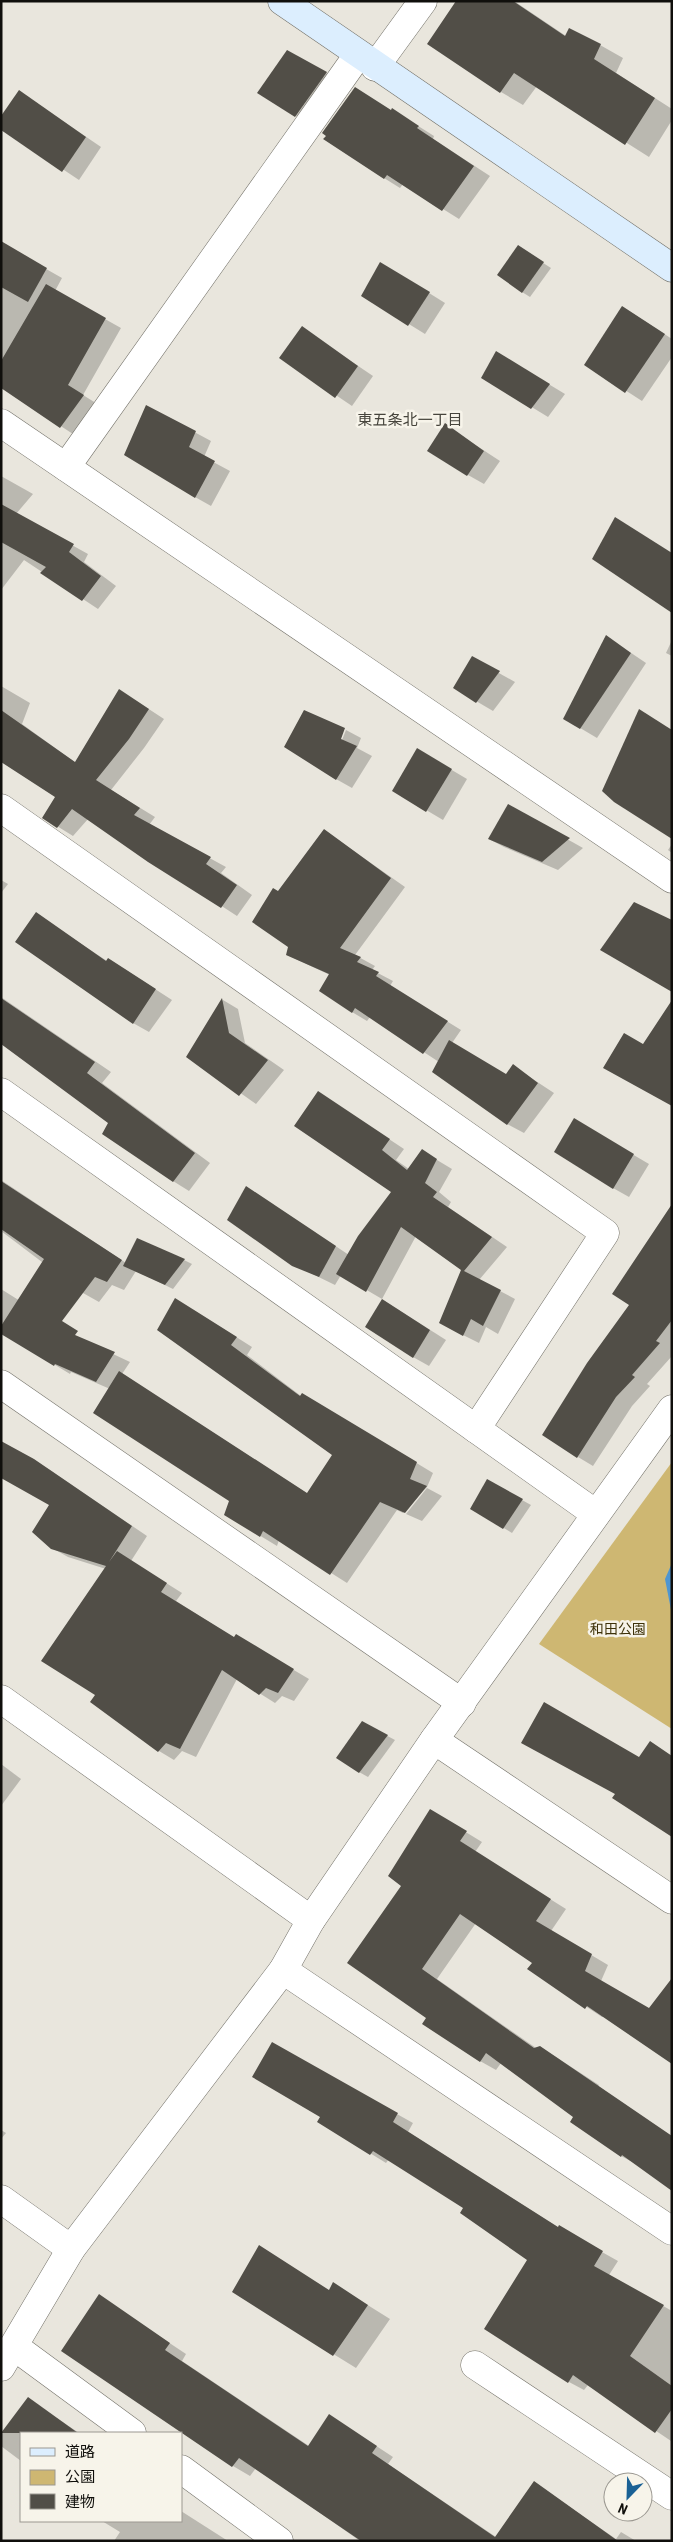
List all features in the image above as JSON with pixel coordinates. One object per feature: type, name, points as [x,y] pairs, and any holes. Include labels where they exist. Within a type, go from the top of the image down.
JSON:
[{"type":"street","points":[[282,1],[672,268]]},
{"type":"street","points":[[66,467],[367,61],[423,1]]},
{"type":"street","points":[[1,423],[672,879]]},
{"type":"street","points":[[1,808],[605,1233],[476,1429]]},
{"type":"street","points":[[1,1092],[596,1514]]},
{"type":"street","points":[[1,1384],[462,1703]]},
{"type":"street","points":[[130,2432],[8,2357],[70,2249],[283,1970],[311,1920],[434,1740],[672,1409]]},
{"type":"street","points":[[1,1699],[311,1920]]},
{"type":"street","points":[[434,1740],[672,1900]]},
{"type":"street","points":[[283,1970],[672,2231]]},
{"type":"street","points":[[1,2198],[70,2249]]},
{"type":"street","points":[[475,2365],[672,2496]]},
{"type":"street","points":[[182,2470],[279,2541]]},
{"type":"green space","name":"和田公園","points":[[672,1462],[672,1729],[539,1644]]},
{"type":"water","points":[[672,1563],[672,1615],[665,1579]]},
{"type":"building","points":[[456,1],[513,1],[565,36],[569,28],[601,44],[594,59],[655,98],[625,145],[514,73],[500,93],[427,44]]},
{"type":"building","points":[[287,50],[327,72],[295,117],[257,93]]},
{"type":"building","points":[[355,87],[391,110],[392,108],[419,126],[417,128],[474,166],[442,211],[387,175],[384,179],[323,139],[326,136],[322,133]]},
{"type":"building","points":[[19,90],[86,137],[62,172],[1,130],[1,116]]},
{"type":"building","points":[[1,241],[47,268],[28,302],[1,287]]},
{"type":"building","points":[[518,245],[544,262],[522,293],[497,275]]},
{"type":"building","points":[[380,262],[430,292],[408,326],[361,296]]},
{"type":"building","points":[[46,284],[106,318],[68,385],[84,395],[60,428],[1,388],[1,361]]},
{"type":"building","points":[[622,306],[665,334],[625,393],[584,365]]},
{"type":"building","points":[[302,326],[358,366],[335,398],[279,358]]},
{"type":"building","points":[[496,351],[550,384],[531,409],[481,378]]},
{"type":"building","points":[[146,405],[196,431],[189,447],[215,461],[195,498],[124,455]]},
{"type":"building","points":[[445,423],[484,451],[467,476],[427,451]]},
{"type":"building","points":[[1,504],[74,544],[69,552],[101,576],[82,601],[40,573],[46,567],[1,542]]},
{"type":"building","points":[[615,517],[672,553],[672,613],[592,559]]},
{"type":"building","points":[[606,635],[631,653],[580,729],[563,719]]},
{"type":"building","points":[[472,656],[500,671],[476,703],[453,688]]},
{"type":"building","points":[[119,689],[149,709],[129,739],[96,780],[140,808],[134,815],[211,857],[206,864],[237,885],[221,908],[148,862],[72,809],[57,828],[42,818],[55,797],[1,762],[1,710],[75,762]]},
{"type":"building","points":[[639,709],[672,730],[672,839],[614,802],[602,791]]},
{"type":"building","points":[[304,710],[345,728],[341,739],[357,746],[336,780],[284,747]]},
{"type":"building","points":[[417,748],[452,769],[426,812],[392,791]]},
{"type":"building","points":[[508,804],[570,838],[542,862],[488,839]]},
{"type":"building","points":[[324,829],[391,878],[340,948],[361,957],[357,962],[379,972],[376,976],[448,1021],[423,1054],[355,1008],[352,1013],[319,991],[329,974],[286,955],[288,947],[252,922],[273,888],[278,891]]},
{"type":"building","points":[[634,902],[672,920],[672,992],[600,950]]},
{"type":"building","points":[[36,912],[106,961],[108,958],[156,989],[133,1024],[15,942]]},
{"type":"building","points":[[1,998],[95,1062],[87,1073],[195,1153],[173,1182],[102,1134],[108,1123],[1,1044]]},
{"type":"building","points":[[222,998],[229,1033],[268,1060],[239,1096],[186,1057]]},
{"type":"building","points":[[672,1000],[672,1106],[603,1068],[624,1033],[643,1044]]},
{"type":"building","points":[[449,1040],[506,1074],[513,1064],[538,1083],[507,1125],[432,1072]]},
{"type":"building","points":[[318,1091],[390,1139],[382,1150],[407,1170],[422,1149],[437,1159],[425,1183],[437,1192],[433,1197],[492,1237],[464,1271],[501,1290],[483,1326],[471,1319],[463,1336],[439,1323],[461,1270],[401,1227],[366,1292],[336,1274],[358,1236],[391,1192],[294,1126]]},
{"type":"building","points":[[574,1118],[634,1154],[613,1189],[554,1152]]},
{"type":"building","points":[[1,1181],[122,1260],[107,1282],[95,1277],[62,1321],[78,1331],[75,1335],[115,1352],[96,1382],[55,1364],[54,1366],[1,1334],[1,1326],[44,1259],[1,1229]]},
{"type":"building","points":[[246,1186],[336,1246],[319,1277],[292,1266],[227,1220]]},
{"type":"building","points":[[672,1204],[672,1320],[656,1341],[660,1343],[632,1375],[635,1377],[616,1397],[577,1458],[542,1435],[587,1363],[629,1305],[612,1294]]},
{"type":"building","points":[[137,1238],[185,1259],[165,1285],[123,1266]]},
{"type":"building","points":[[175,1298],[237,1337],[231,1345],[300,1396],[302,1393],[417,1462],[410,1479],[427,1486],[405,1513],[380,1502],[330,1575],[263,1531],[260,1537],[224,1515],[229,1501],[93,1413],[119,1371],[307,1493],[332,1455],[157,1330]]},
{"type":"building","points":[[382,1299],[430,1330],[413,1358],[365,1327]]},
{"type":"building","points":[[1,1441],[34,1459],[132,1526],[109,1562],[117,1551],[167,1583],[161,1592],[234,1637],[236,1634],[294,1669],[278,1693],[266,1688],[259,1695],[222,1670],[180,1749],[166,1743],[158,1752],[90,1702],[95,1695],[41,1661],[106,1566],[51,1549],[32,1532],[49,1505],[1,1478]]},
{"type":"building","points":[[487,1479],[523,1499],[503,1529],[470,1509]]},
{"type":"building","points":[[544,1702],[639,1757],[650,1741],[672,1756],[672,1837],[612,1798],[615,1794],[521,1743]]},
{"type":"building","points":[[362,1721],[388,1735],[359,1773],[336,1758]]},
{"type":"building","points":[[430,1809],[467,1831],[460,1841],[551,1899],[536,1921],[592,1954],[585,1971],[649,2008],[672,1978],[672,2064],[587,2006],[585,2009],[527,1969],[532,1963],[460,1914],[422,1969],[534,2048],[540,2046],[672,2136],[672,2191],[622,2155],[621,2157],[570,2122],[573,2117],[486,2053],[480,2062],[422,2024],[426,2018],[347,1963],[401,1886],[388,1876]]},
{"type":"building","points":[[272,2042],[398,2113],[393,2122],[558,2227],[559,2225],[603,2251],[594,2266],[664,2305],[630,2356],[672,2386],[672,2409],[655,2433],[573,2375],[568,2383],[484,2329],[527,2260],[460,2213],[463,2208],[373,2151],[370,2155],[317,2122],[320,2117],[252,2077]]},
{"type":"building","points":[[259,2245],[329,2290],[333,2282],[368,2305],[333,2356],[232,2292]]},
{"type":"building","points":[[99,2294],[170,2343],[165,2350],[308,2446],[329,2414],[377,2446],[372,2453],[495,2537],[534,2481],[618,2541],[361,2541],[239,2458],[232,2467],[61,2351]]},
{"type":"building","points":[[28,2397],[77,2432],[20,2432],[1,2433]]},
{"type":"district","name":"東五条北一丁目","points":[[410,420]]}]
